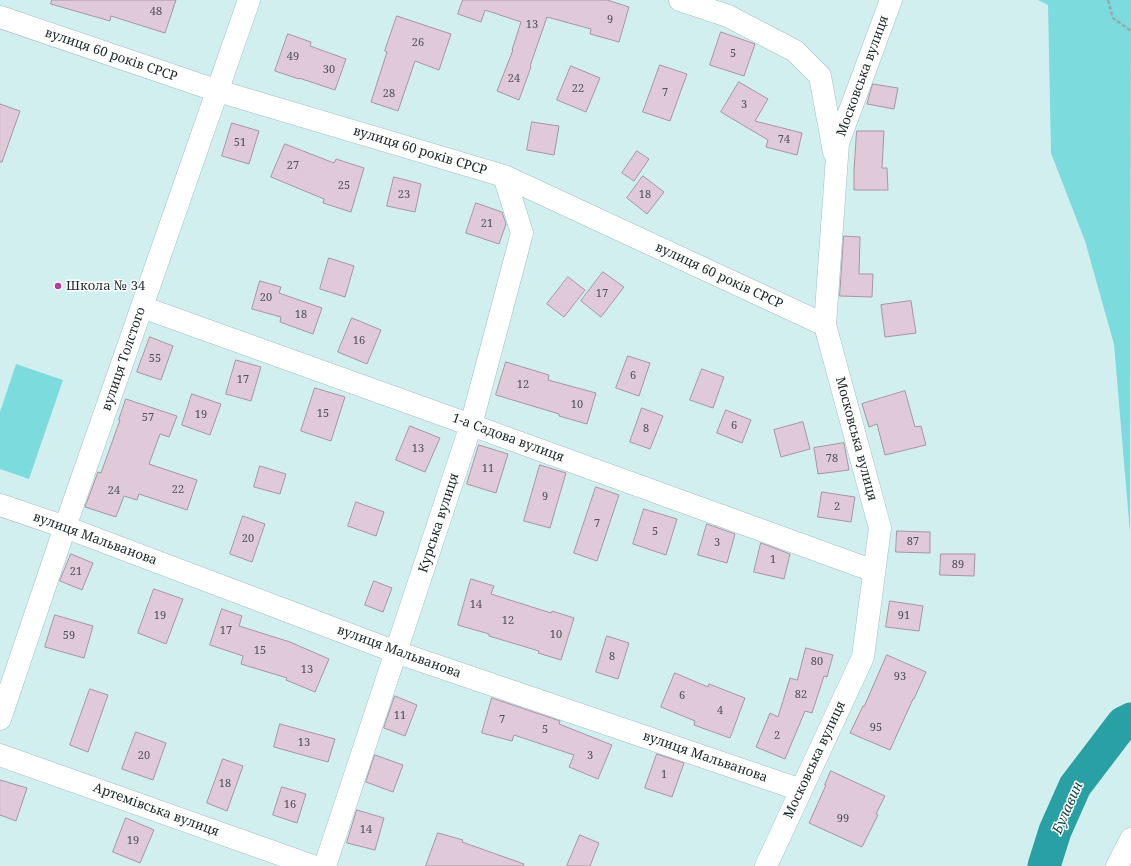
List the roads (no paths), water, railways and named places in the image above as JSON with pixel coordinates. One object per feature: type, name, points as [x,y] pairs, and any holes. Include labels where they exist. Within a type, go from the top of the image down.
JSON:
[{"type":"street","name":"вулиця Толстого","points":[[0,719],[65,527],[249,0]]},
{"type":"street","points":[[680,0],[728,16],[795,51],[820,76],[837,166]]},
{"type":"street","name":"Московська вулиця","points":[[766,866],[863,657],[880,528],[825,325],[838,142],[891,0]]},
{"type":"street","name":"вулиця 60 років СРСР","points":[[0,17],[218,91],[504,176],[825,325]]},
{"type":"street","name":"Курська вулиця","points":[[325,866],[472,424],[522,233],[504,176]]},
{"type":"street","name":"1-а Садова вулиця","points":[[142,307],[472,424],[874,571]]},
{"type":"street","name":"вулиця Мальванова","points":[[0,505],[65,527],[396,652],[801,790]]},
{"type":"street","name":"Артемівська вулиця","points":[[0,755],[313,866]]},
{"type":"street","points":[[1117,866],[1131,839]]},
{"type":"waterway","name":"Булавин","points":[[1044,866],[1055,831],[1075,786],[1123,723],[1131,719]]},
{"type":"place","name":"Школа № 34","points":[[58,286]]}]
